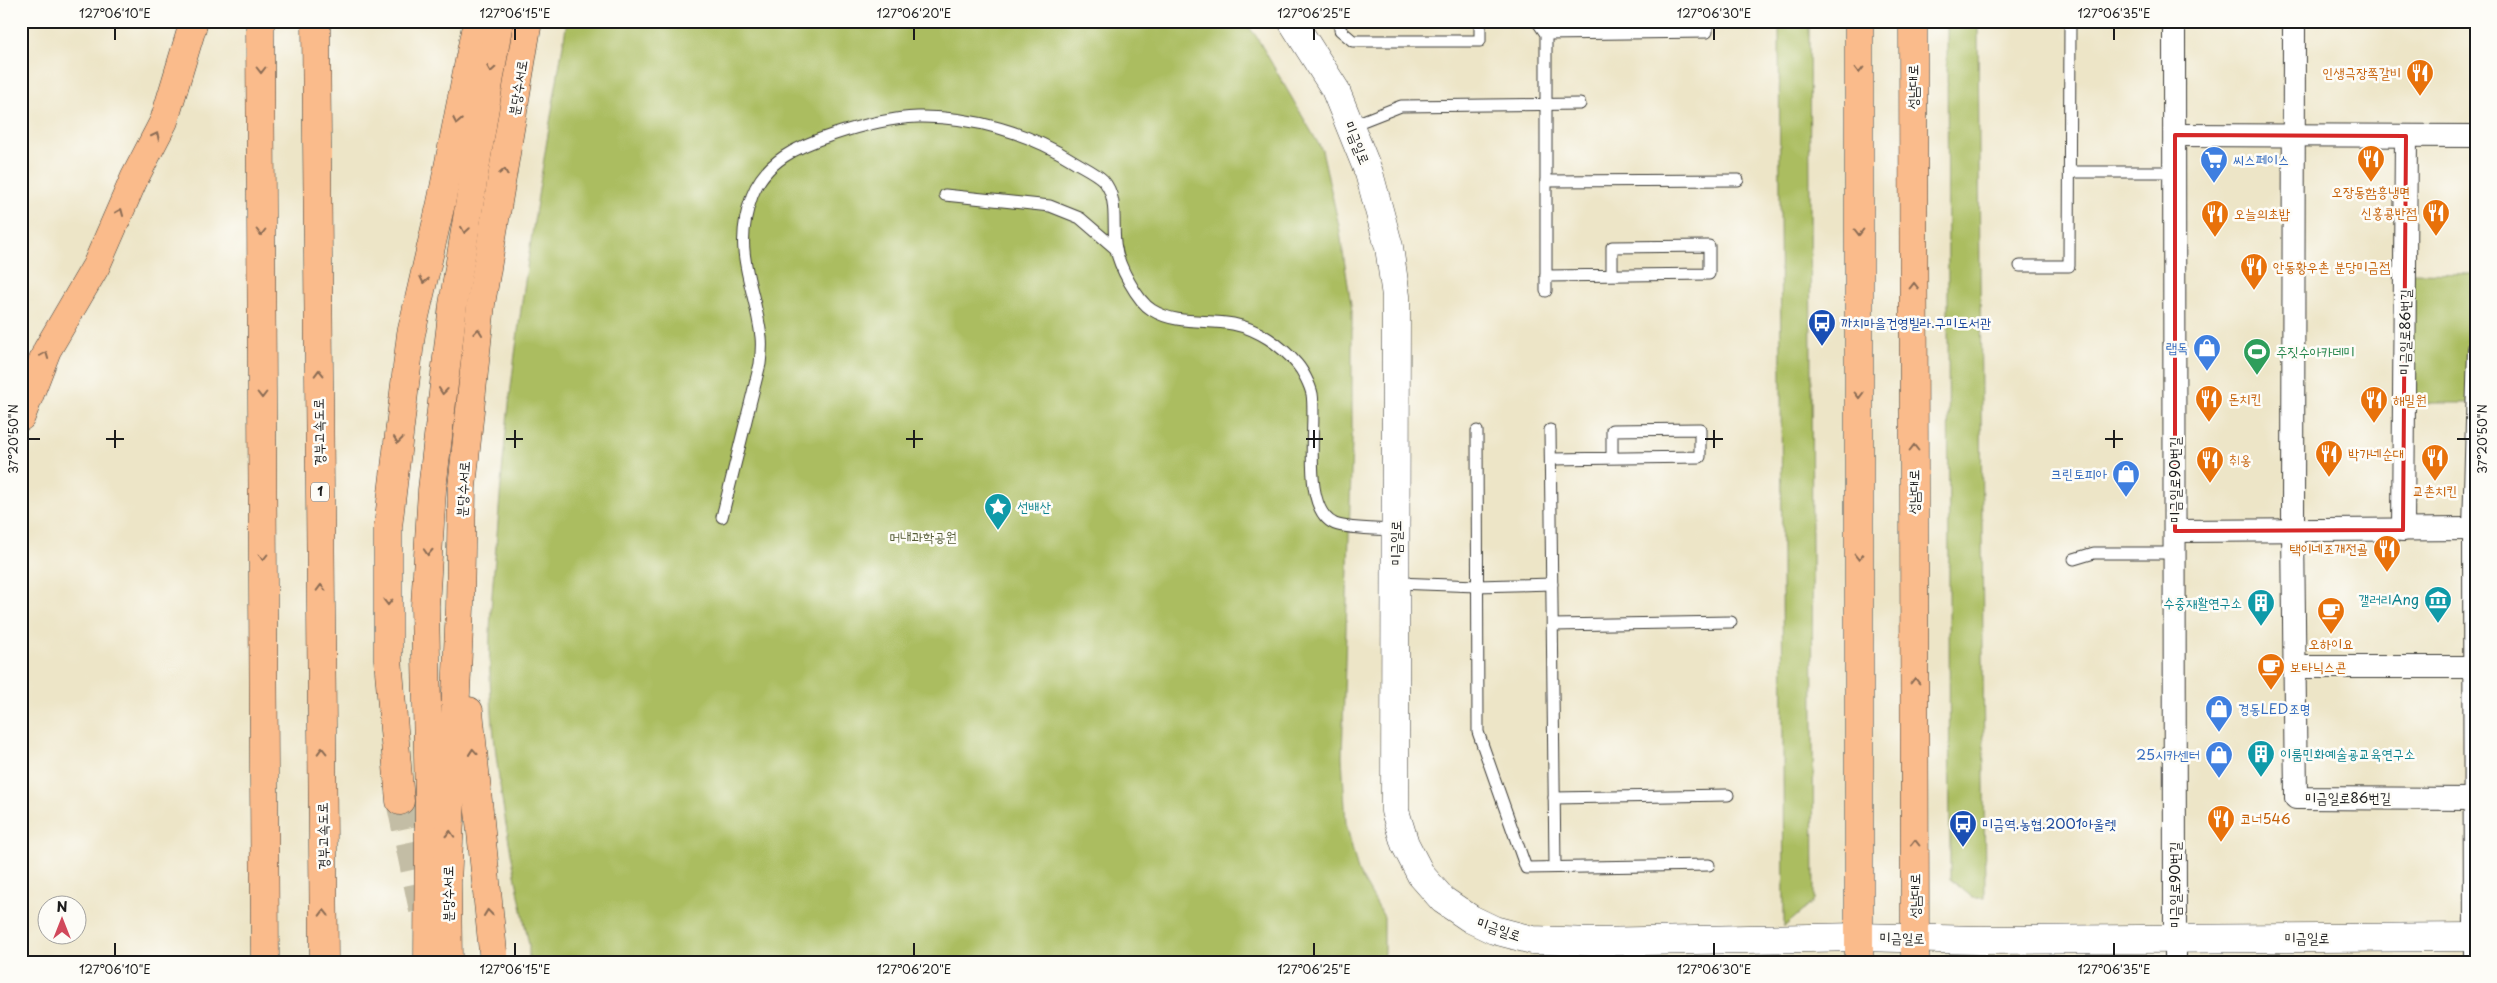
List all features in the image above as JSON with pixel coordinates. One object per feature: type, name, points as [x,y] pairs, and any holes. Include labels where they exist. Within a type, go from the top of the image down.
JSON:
[{"type":"main road","points":[[21,417],[47,350],[96,266],[134,179],[164,121],[194,21]]},
{"type":"main road","points":[[260,21],[265,962]]},
{"type":"main road","name":"경부고속도로","points":[[316,21],[324,962]]},
{"type":"main road","points":[[400,802],[388,659],[388,527],[411,334],[441,203],[477,21]]},
{"type":"main road","name":"분당수서로","points":[[428,962],[429,802],[426,606],[432,490],[453,305],[499,21]]},
{"type":"main road","name":"분당수서로","points":[[448,962],[447,883],[460,608],[462,487],[481,304],[528,21]]},
{"type":"main road","points":[[1859,21],[1859,949]]},
{"type":"main road","name":"성남대로","points":[[1913,21],[1915,950]]},
{"type":"main road","points":[[460,608],[494,962]]},
{"type":"street","name":"미금일로","points":[[1292,21],[1335,89],[1369,173],[1382,217],[1396,296],[1395,811],[1404,844],[1421,875],[1443,900],[1471,919],[1494,930],[1532,940],[1915,950],[1978,940],[2175,950],[2473,946]]},
{"type":"street","name":"미금일로90번길","points":[[2174,21],[2175,950]]},
{"type":"street","name":"미금일로86번길","points":[[2294,21],[2293,530],[2296,798],[2474,799]]},
{"type":"street","points":[[2175,136],[2476,136]]},
{"type":"street","name":"미금일로86번길","points":[[2403,530],[2406,136]]},
{"type":"street","points":[[2473,946],[2473,529],[2476,348]]},
{"type":"street","points":[[2175,531],[2473,529]]},
{"type":"street","points":[[2294,667],[2473,667]]},
{"type":"lane","points":[[1340,21],[1340,30],[1353,41],[1480,41],[1480,21]]},
{"type":"lane","points":[[1537,21],[1546,34],[1546,290]]},
{"type":"lane","points":[[1546,34],[1612,27],[1707,32],[1707,21]]},
{"type":"lane","points":[[2020,266],[2069,266],[2070,21]]},
{"type":"lane","points":[[1350,126],[1400,106],[1580,104]]},
{"type":"lane","points":[[722,517],[760,364],[762,338],[745,268],[743,234],[752,195],[771,165],[807,143],[865,125],[918,117],[973,122],[1026,136],[1064,155],[1103,180],[1114,203],[1116,249],[1134,291],[1151,309],[1176,319],[1233,324],[1257,332],[1279,346],[1299,366],[1312,391],[1315,497],[1325,517],[1336,524],[1396,530]]},
{"type":"lane","points":[[2070,172],[2175,172]]},
{"type":"lane","points":[[1546,181],[1738,180]]},
{"type":"lane","points":[[945,195],[1050,206],[1080,218],[1116,249]]},
{"type":"lane","points":[[1546,276],[1709,274],[1709,246],[1612,246],[1612,275]]},
{"type":"lane","points":[[1551,459],[1700,457],[1700,429],[1612,430],[1612,458]]},
{"type":"lane","points":[[1550,430],[1555,868]]},
{"type":"lane","points":[[1477,431],[1478,732],[1526,868],[1709,865]]},
{"type":"lane","points":[[2074,559],[2094,553],[2175,553]]},
{"type":"lane","points":[[1396,583],[1477,586],[1552,584]]},
{"type":"lane","points":[[1552,625],[1731,622]]},
{"type":"lane","points":[[1554,798],[1728,795]]},
{"type":"highlighted area","points":[[2175,135],[2406,136],[2403,530],[2175,531]]},
{"type":"green space","name":"머내과학공원","points":[[567,21],[1244,21],[1256,36],[1322,150],[1339,226],[1352,311],[1352,442],[1342,757],[1346,823],[1358,871],[1384,917],[1384,962],[529,962],[529,945],[510,845],[495,744],[490,676],[491,618],[503,459],[518,333],[526,271]]},
{"type":"green space","points":[[1779,21],[1809,21],[1814,901],[1784,927]]},
{"type":"green space","points":[[1947,21],[1978,21],[1985,898],[1973,898],[1950,879]]},
{"type":"green space","points":[[2412,273],[2476,274],[2476,403],[2411,403]]},
{"type":"tunnel","points":[[400,801],[423,910]]},
{"type":"place","name":"인생극장쪽갈비","points":[[2420,97]]},
{"type":"place","name":"오장동함흥냉면","points":[[2371,183]]},
{"type":"place","name":"씨스페이스","points":[[2214,184]]},
{"type":"place","name":"신홍콩반점","points":[[2436,237]]},
{"type":"place","name":"오늘의초밥","points":[[2215,238]]},
{"type":"place","name":"안동황우촌 분당미금점","points":[[2254,291]]},
{"type":"place","name":"까치마을건영빌라.구미도서관","points":[[1822,347]]},
{"type":"place","name":"랩독","points":[[2207,372]]},
{"type":"place","name":"주짓수아카데미","points":[[2257,376]]},
{"type":"place","name":"돈치킨","points":[[2209,423]]},
{"type":"place","name":"해밀원","points":[[2374,424]]},
{"type":"place","name":"박가네순대","points":[[2329,478]]},
{"type":"place","name":"교촌치킨","points":[[2435,482]]},
{"type":"place","name":"취옹","points":[[2210,484]]},
{"type":"place","name":"크린토피아","points":[[2126,498]]},
{"type":"place","name":"선배산","points":[[998,531]]},
{"type":"place","name":"택이네조개전골","points":[[2387,573]]},
{"type":"place","name":"갤러리Ang","points":[[2438,624]]},
{"type":"place","name":"수중재활연구소","points":[[2261,627]]},
{"type":"place","name":"오하이요","points":[[2331,635]]},
{"type":"place","name":"보타닉스콘","points":[[2271,691]]},
{"type":"place","name":"경동LED조명","points":[[2219,733]]},
{"type":"place","name":"이룸민화예술굥교육연구소","points":[[2261,778]]},
{"type":"place","name":"25시카센터","points":[[2219,779]]},
{"type":"place","name":"코너546","points":[[2221,843]]},
{"type":"place","name":"미금역.농협.2001아울렛","points":[[1963,848]]}]
